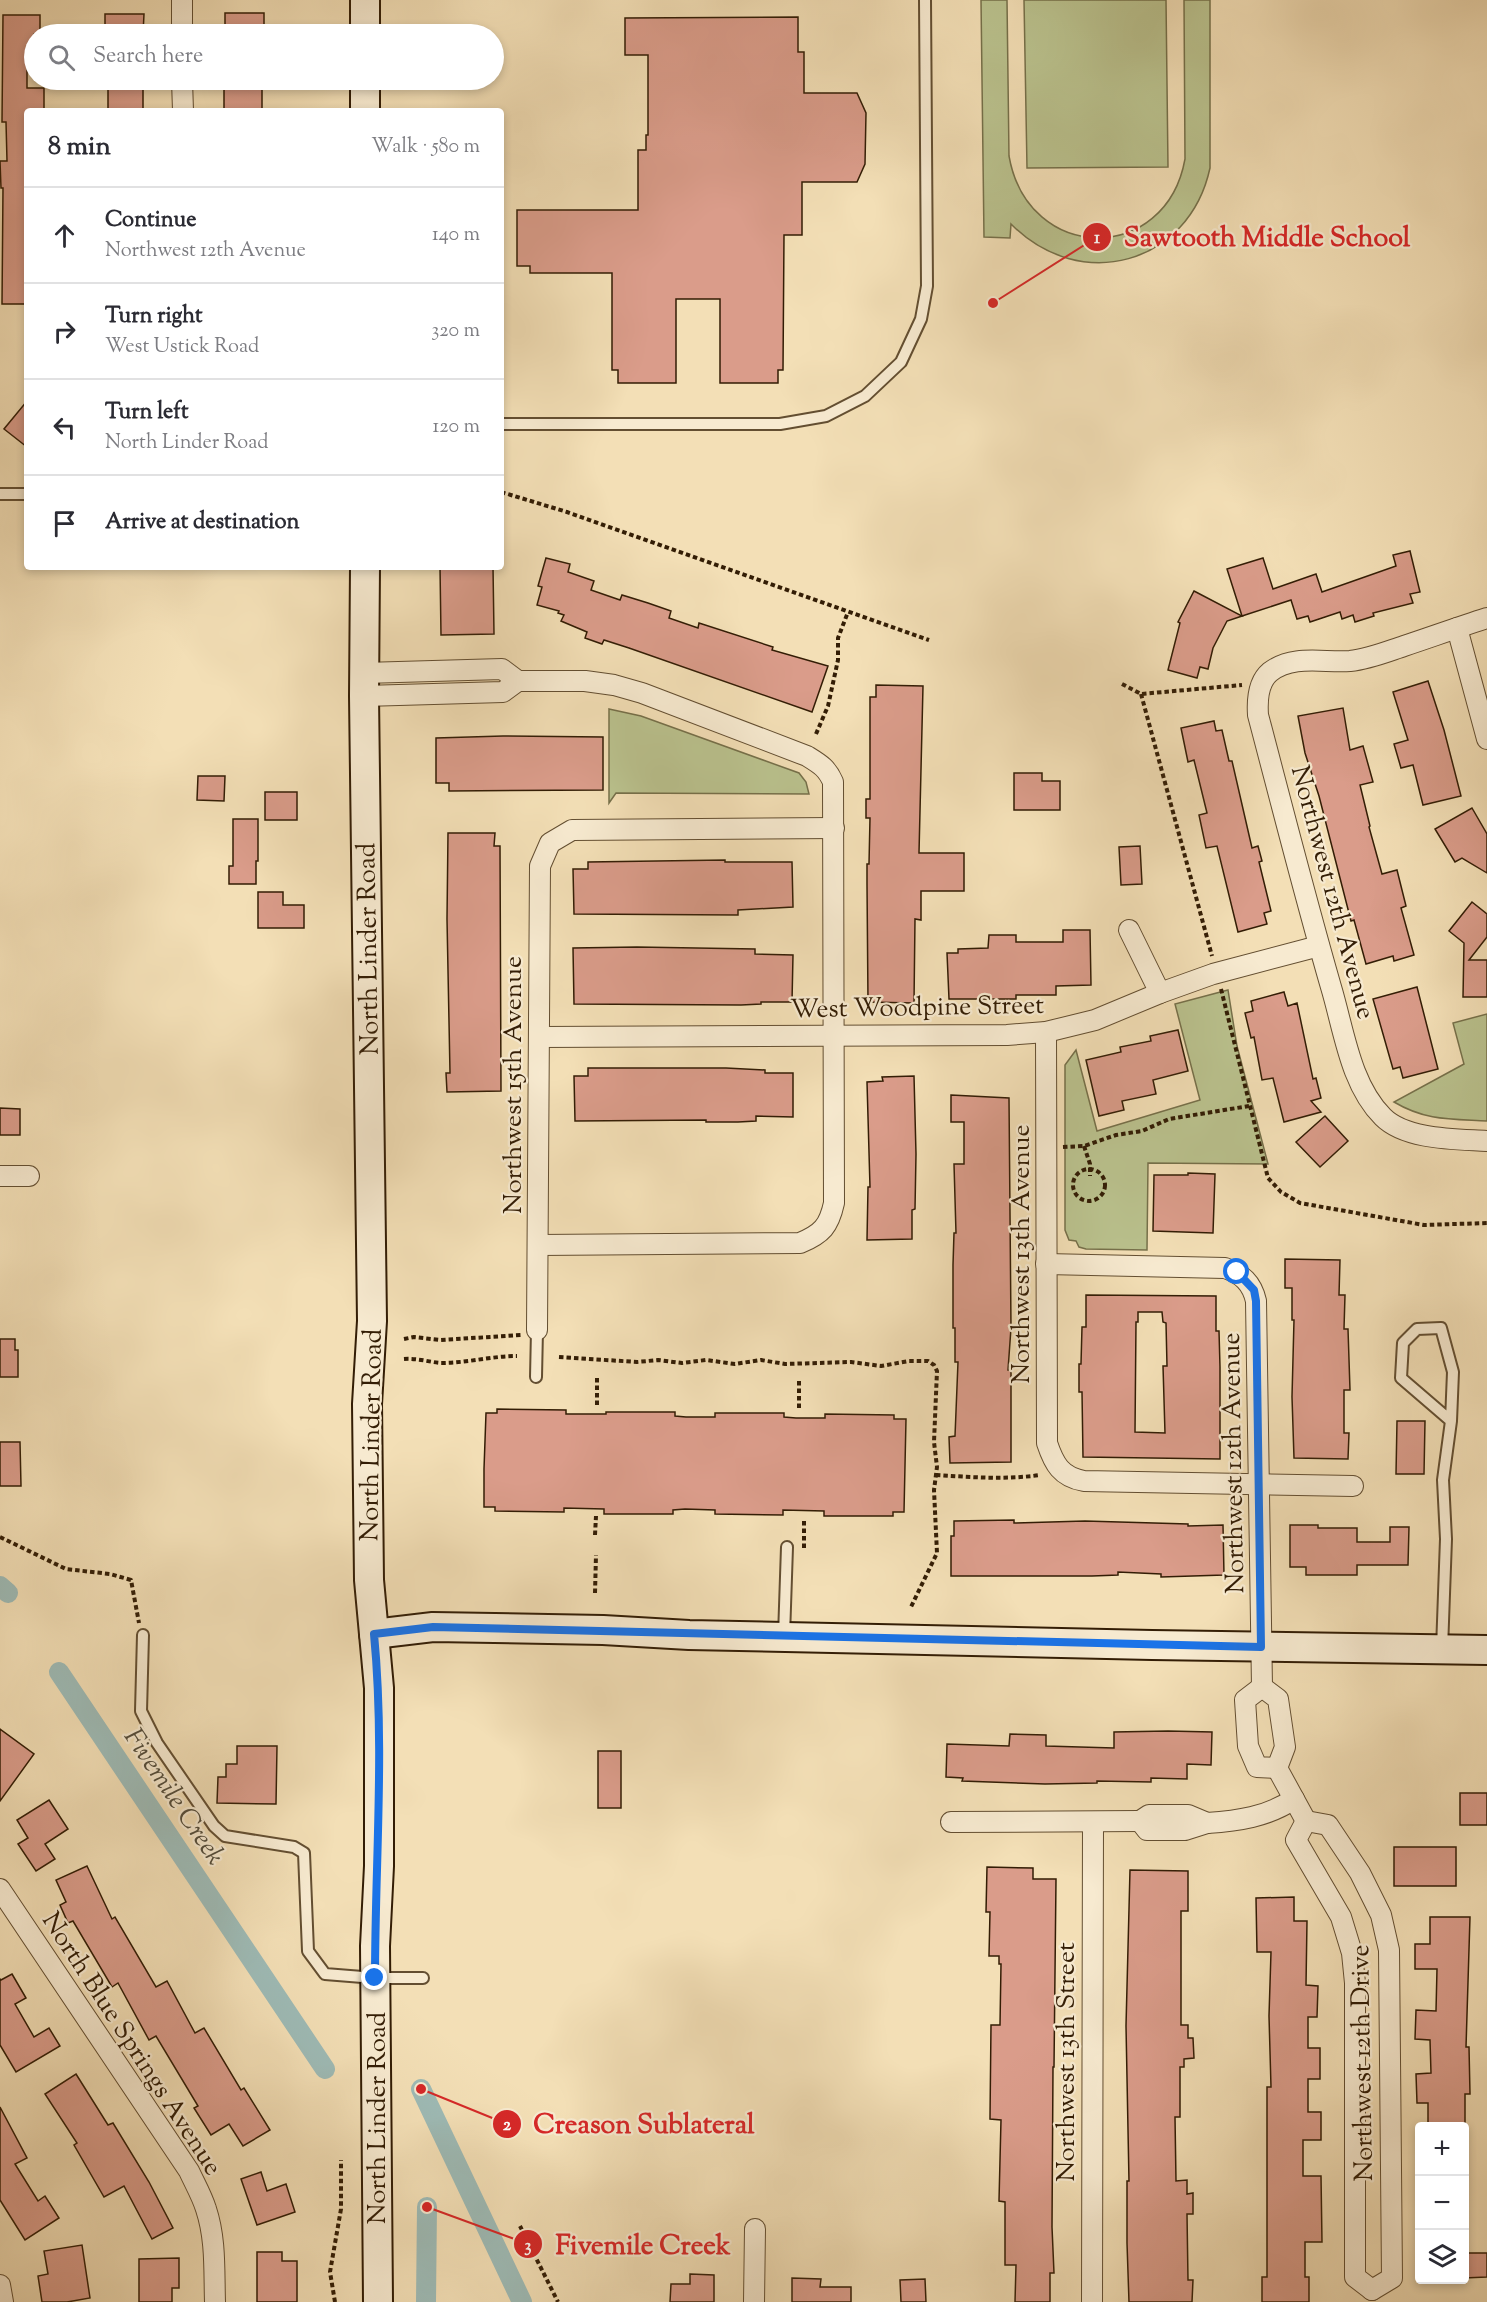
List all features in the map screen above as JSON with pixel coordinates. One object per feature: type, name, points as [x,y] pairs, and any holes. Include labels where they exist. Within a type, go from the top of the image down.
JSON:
[{"type":"main road","points":[[365,0],[365,24]]},
{"type":"main road","points":[[365,90],[365,108]]},
{"type":"main road","name":"North Linder Road","points":[[364,570],[372,1322],[367,1404],[368,1566],[379,1688],[379,1854],[375,1978],[378,2302]]},
{"type":"main road","points":[[374,1634],[433,1627],[603,1630],[689,1635],[1487,1650]]},
{"type":"street","points":[[182,0],[182,24]]},
{"type":"street","points":[[182,90],[183,108]]},
{"type":"street","points":[[1264,679],[1281,665],[1298,661],[1351,661],[1372,657],[1487,618]]},
{"type":"street","points":[[1457,628],[1487,739]]},
{"type":"street","points":[[364,684],[502,669],[519,681],[585,681],[614,685],[642,693],[807,756],[828,770],[834,796],[834,1203],[826,1226],[814,1237],[800,1243],[538,1245]]},
{"type":"street","name":"Northwest 12th Avenue","points":[[1264,679],[1257,701],[1258,715],[1319,946],[1356,1075],[1368,1098],[1384,1118],[1407,1131],[1430,1137],[1487,1140]]},
{"type":"street","name":"Northwest 15th Avenue","points":[[529,1333],[538,1245],[540,866],[550,843],[572,830],[834,828]]},
{"type":"street","points":[[1129,930],[1160,993]]},
{"type":"street","name":"West Woodpine Street","points":[[539,1037],[1007,1035],[1046,1032],[1095,1020],[1160,993],[1217,973],[1319,946]]},
{"type":"street","name":"Northwest 13th Avenue","points":[[1046,1032],[1047,1443],[1053,1461],[1061,1473],[1084,1481],[1258,1484]]},
{"type":"street","points":[[0,1176],[29,1176]]},
{"type":"street","name":"Northwest 12th Avenue","points":[[1047,1264],[1225,1268],[1237,1272],[1254,1290],[1261,1647]]},
{"type":"street","points":[[1258,1484],[1353,1486]]},
{"type":"street","points":[[1261,1647],[1262,1687]]},
{"type":"street","points":[[1262,1687],[1245,1700],[1248,1746],[1257,1767],[1277,1768]]},
{"type":"street","points":[[1262,1687],[1278,1699],[1285,1747],[1277,1768],[1306,1821]]},
{"type":"street","points":[[951,1822],[1140,1821],[1147,1830],[1185,1830],[1207,1823],[1239,1821],[1279,1809],[1294,1799]]},
{"type":"street","name":"Northwest 12th Drive","points":[[1306,1821],[1328,1825],[1360,1873],[1381,1915],[1389,1950],[1392,2278],[1372,2296],[1355,2277],[1355,1983],[1352,1953],[1341,1917],[1296,1840],[1306,1821]]},
{"type":"street","name":"Northwest 13th Street","points":[[1092,2302],[1093,1822]]},
{"type":"street","name":"North Blue Springs Avenue","points":[[0,1889],[189,2171],[206,2209],[211,2231],[215,2302]]},
{"type":"street","points":[[754,2229],[754,2302]]},
{"type":"street","points":[[0,2285],[3,2302]]},
{"type":"lane","points":[[504,424],[780,424],[826,416],[865,396],[901,362],[921,319],[927,286],[925,0]]},
{"type":"lane","points":[[0,494],[24,494]]},
{"type":"lane","points":[[1442,1649],[1446,1539],[1443,1480],[1451,1421],[1453,1372],[1441,1328],[1417,1329],[1403,1343],[1401,1378],[1451,1421]]},
{"type":"lane","points":[[529,1333],[536,1377]]},
{"type":"lane","points":[[784,1636],[787,1547]]},
{"type":"lane","points":[[143,1635],[141,1711],[157,1743],[214,1826],[225,1836],[294,1847],[304,1853],[308,1951],[325,1974],[375,1978],[423,1978]]},
{"type":"path","points":[[504,493],[567,512],[929,640]]},
{"type":"path","points":[[816,734],[828,706],[838,660],[838,638],[848,612]]},
{"type":"path","points":[[1122,684],[1141,694],[1264,679]]},
{"type":"path","points":[[1141,694],[1217,973],[1268,1178],[1281,1192],[1300,1203],[1424,1225],[1487,1223]]},
{"type":"path","points":[[1063,1147],[1084,1146],[1116,1135],[1142,1131],[1168,1119],[1249,1106]]},
{"type":"path","points":[[1084,1146],[1090,1176]]},
{"type":"path","points":[[1090,1169],[1100,1173],[1105,1188],[1100,1197],[1095,1200],[1085,1200],[1076,1195],[1073,1185],[1076,1175],[1090,1169]]},
{"type":"path","points":[[404,1339],[414,1337],[440,1340],[529,1333]]},
{"type":"path","points":[[404,1359],[416,1358],[440,1363],[496,1356],[517,1356]]},
{"type":"path","points":[[559,1357],[637,1362],[658,1360],[682,1363],[706,1360],[735,1364],[761,1360],[785,1364],[851,1362],[881,1366],[909,1361],[928,1361],[934,1365],[937,1371],[934,1442],[938,1467],[934,1530],[937,1553],[910,1609]]},
{"type":"path","points":[[597,1378],[597,1407]]},
{"type":"path","points":[[799,1381],[799,1410]]},
{"type":"path","points":[[936,1475],[975,1478],[996,1476],[1020,1478],[1040,1475]]},
{"type":"path","points":[[595,1535],[596,1516]]},
{"type":"path","points":[[804,1518],[804,1548]]},
{"type":"path","points":[[0,1537],[66,1569],[110,1574],[131,1580],[143,1635]]},
{"type":"path","points":[[595,1593],[596,1556]]},
{"type":"path","points":[[335,2302],[330,2272],[341,2209],[341,2160]]},
{"type":"path","points":[[520,2226],[558,2302]]},
{"type":"green space","points":[[981,0],[1007,0],[1009,156],[1021,191],[1042,217],[1068,232],[1097,238],[1126,233],[1152,218],[1173,194],[1185,159],[1184,0],[1210,0],[1210,168],[1198,201],[1180,228],[1156,247],[1128,259],[1099,263],[1068,258],[1038,246],[1011,224],[1010,238],[984,237]]},
{"type":"green space","points":[[1024,0],[1166,0],[1168,167],[1027,168]]},
{"type":"green space","points":[[609,709],[641,716],[799,773],[806,782],[809,794],[616,793],[609,803]]},
{"type":"green space","points":[[1228,990],[1237,1046],[1268,1164],[1148,1163],[1147,1250],[1079,1247],[1076,1241],[1069,1240],[1065,1230],[1065,1065],[1076,1050],[1097,1131],[1200,1100],[1175,1004]]},
{"type":"green space","points":[[1487,1014],[1487,1121],[1428,1116],[1394,1102],[1464,1064],[1453,1023]]},
{"type":"building","points":[[225,13],[264,13],[264,24],[225,24]]},
{"type":"building","points":[[105,14],[144,14],[144,24],[105,24]]},
{"type":"building","points":[[3,15],[40,15],[40,24],[24,24],[24,90],[44,90],[44,108],[24,108],[24,304],[2,304],[3,188],[1,188],[0,161],[7,161],[6,122],[2,122]]},
{"type":"building","points":[[798,17],[798,52],[804,52],[804,93],[857,93],[866,113],[865,164],[857,182],[802,182],[802,235],[784,235],[783,370],[778,370],[778,383],[720,383],[720,299],[676,299],[676,383],[618,383],[618,370],[612,370],[612,273],[530,273],[530,266],[517,266],[517,210],[638,210],[638,150],[646,150],[646,135],[648,135],[648,55],[625,55],[625,18]]},
{"type":"building","points":[[108,90],[143,90],[143,108],[108,108]]},
{"type":"building","points":[[224,90],[262,90],[262,108],[224,108]]},
{"type":"building","points":[[24,405],[24,445],[4,429]]},
{"type":"building","points":[[1410,551],[1420,592],[1410,594],[1413,603],[1373,613],[1374,616],[1355,622],[1353,615],[1342,619],[1340,612],[1310,622],[1308,616],[1297,619],[1291,600],[1242,616],[1227,569],[1263,558],[1273,589],[1316,574],[1322,592],[1396,566],[1393,555]]},
{"type":"building","points":[[546,558],[570,564],[568,572],[594,581],[591,590],[620,600],[622,595],[648,603],[671,611],[669,618],[698,628],[699,623],[773,647],[772,650],[828,666],[812,712],[629,648],[604,640],[602,644],[585,638],[587,632],[561,621],[564,615],[558,613],[559,611],[537,605],[542,587],[538,586]]},
{"type":"building","points":[[440,570],[493,570],[494,634],[441,635]]},
{"type":"building","points":[[1194,591],[1242,616],[1227,621],[1213,648],[1208,669],[1200,667],[1197,678],[1168,670],[1180,623],[1178,622]]},
{"type":"building","points":[[1428,681],[1444,730],[1461,796],[1423,805],[1413,765],[1401,768],[1394,744],[1408,740],[1393,692]]},
{"type":"building","points":[[876,685],[923,686],[919,853],[964,853],[964,891],[921,891],[921,920],[915,919],[914,1003],[868,1002],[867,864],[869,864],[870,818],[866,818],[866,799],[870,799],[870,697],[876,697]]},
{"type":"building","points":[[1343,708],[1350,750],[1363,746],[1373,782],[1360,785],[1382,874],[1397,870],[1406,906],[1401,908],[1414,955],[1394,961],[1393,956],[1366,964],[1354,920],[1351,921],[1319,796],[1305,753],[1298,716]]},
{"type":"building","points":[[1214,721],[1216,731],[1222,730],[1229,761],[1232,761],[1252,848],[1258,846],[1262,861],[1259,862],[1271,911],[1264,913],[1267,924],[1238,932],[1217,846],[1206,848],[1199,815],[1207,813],[1194,760],[1188,762],[1181,728]]},
{"type":"building","points":[[603,737],[603,790],[449,791],[449,783],[436,783],[436,738]]},
{"type":"building","points":[[1014,773],[1042,773],[1042,781],[1060,781],[1060,810],[1014,810]]},
{"type":"building","points":[[198,776],[225,776],[224,801],[197,800]]},
{"type":"building","points":[[265,792],[297,792],[297,820],[265,820]]},
{"type":"building","points":[[1472,808],[1487,834],[1487,873],[1462,858],[1455,862],[1435,829]]},
{"type":"building","points":[[233,819],[258,819],[256,884],[229,884],[229,866],[233,866]]},
{"type":"building","points":[[448,833],[495,833],[494,846],[500,846],[501,1091],[447,1092],[446,1073],[450,1073]]},
{"type":"building","points":[[1140,846],[1142,884],[1121,885],[1119,847]]},
{"type":"building","points":[[725,860],[725,862],[792,862],[793,907],[738,910],[738,915],[574,914],[573,869],[588,869],[588,862]]},
{"type":"building","points":[[258,892],[283,892],[283,905],[304,905],[304,928],[258,928]]},
{"type":"building","points":[[1472,902],[1487,914],[1487,937],[1469,960],[1487,960],[1487,997],[1463,997],[1464,943],[1449,931]]},
{"type":"building","points":[[1063,930],[1090,930],[1091,985],[1056,986],[1056,995],[1016,995],[1016,999],[949,999],[947,953],[958,953],[958,949],[988,948],[989,935],[1016,935],[1016,942],[1063,942]]},
{"type":"building","points":[[573,948],[755,949],[755,954],[793,955],[792,1002],[761,1002],[761,1004],[741,1005],[574,1004]]},
{"type":"building","points":[[1417,987],[1438,1069],[1403,1078],[1400,1067],[1393,1069],[1373,999]]},
{"type":"building","points":[[1284,992],[1288,1006],[1297,1003],[1313,1079],[1316,1078],[1321,1098],[1311,1101],[1321,1112],[1284,1122],[1273,1078],[1262,1080],[1254,1037],[1251,1038],[1245,1013],[1253,1011],[1251,1001]]},
{"type":"building","points":[[1178,1030],[1188,1071],[1153,1080],[1156,1094],[1122,1101],[1124,1110],[1099,1116],[1086,1060],[1121,1052],[1120,1047],[1151,1041],[1150,1036]]},
{"type":"building","points":[[588,1068],[726,1068],[765,1070],[765,1073],[793,1073],[793,1117],[756,1116],[756,1121],[738,1122],[706,1122],[706,1120],[575,1121],[574,1076],[588,1076]]},
{"type":"building","points":[[914,1076],[916,1154],[912,1239],[867,1240],[868,1187],[870,1187],[867,1082],[883,1081],[882,1077]]},
{"type":"building","points":[[951,1095],[1009,1098],[1011,1328],[1008,1370],[1011,1370],[1011,1462],[950,1463],[949,1437],[955,1436],[958,1362],[955,1362],[955,1328],[953,1328],[954,1233],[956,1233],[954,1164],[964,1164],[964,1122],[951,1122]]},
{"type":"building","points":[[0,1108],[20,1109],[20,1135],[0,1135]]},
{"type":"building","points":[[1325,1116],[1348,1141],[1320,1167],[1296,1142]]},
{"type":"building","points":[[1188,1173],[1215,1174],[1213,1233],[1153,1231],[1154,1175],[1188,1175]]},
{"type":"building","points":[[1285,1259],[1340,1260],[1339,1295],[1345,1295],[1344,1329],[1348,1329],[1350,1390],[1344,1390],[1344,1433],[1349,1433],[1348,1459],[1294,1458],[1292,1397],[1294,1320],[1292,1320],[1292,1288],[1285,1288]]},
{"type":"building","points":[[1086,1295],[1216,1296],[1216,1331],[1219,1331],[1220,1367],[1220,1459],[1083,1457],[1079,1364],[1081,1364],[1082,1327],[1086,1327]],"holes":[[[1138,1312],[1162,1312],[1163,1322],[1166,1323],[1167,1366],[1163,1366],[1165,1433],[1135,1432]]]},
{"type":"building","points":[[0,1339],[15,1339],[15,1350],[18,1350],[18,1377],[0,1377]]},
{"type":"building","points":[[497,1409],[566,1410],[566,1414],[675,1412],[675,1416],[686,1417],[715,1417],[715,1413],[784,1413],[784,1417],[796,1418],[825,1418],[825,1414],[894,1415],[894,1419],[906,1419],[904,1512],[893,1512],[893,1516],[824,1516],[824,1511],[783,1510],[783,1515],[715,1514],[715,1510],[685,1509],[673,1510],[673,1514],[604,1514],[604,1509],[564,1508],[564,1512],[495,1511],[495,1507],[484,1507],[484,1469],[486,1413],[497,1413]]},
{"type":"building","points":[[1397,1421],[1425,1421],[1424,1474],[1396,1474]]},
{"type":"building","points":[[0,1442],[20,1442],[21,1486],[0,1486]]},
{"type":"building","points":[[1014,1520],[1014,1523],[1085,1521],[1188,1524],[1188,1526],[1223,1525],[1224,1575],[1161,1577],[1161,1574],[1118,1572],[1118,1575],[1092,1576],[951,1576],[951,1536],[954,1536],[954,1521]]},
{"type":"building","points":[[1290,1525],[1357,1528],[1357,1542],[1390,1542],[1390,1527],[1409,1527],[1408,1565],[1357,1565],[1357,1575],[1306,1575],[1306,1567],[1290,1567]]},
{"type":"building","points":[[0,1729],[34,1754],[0,1801]]},
{"type":"building","points":[[1114,1732],[1212,1732],[1211,1765],[1187,1764],[1187,1779],[1151,1778],[1151,1782],[1097,1781],[1097,1783],[1045,1784],[962,1781],[963,1778],[946,1777],[947,1744],[1009,1746],[1010,1734],[1046,1735],[1046,1746],[1114,1748]]},
{"type":"building","points":[[237,1746],[277,1746],[276,1804],[217,1803],[218,1777],[226,1777],[226,1764],[237,1764]]},
{"type":"building","points":[[598,1751],[621,1751],[621,1808],[598,1808]]},
{"type":"building","points":[[1460,1793],[1487,1793],[1487,1825],[1460,1825]]},
{"type":"building","points":[[49,1800],[68,1829],[45,1844],[55,1859],[36,1871],[18,1844],[28,1838],[17,1820]]},
{"type":"building","points":[[1394,1847],[1456,1847],[1456,1886],[1394,1886]]},
{"type":"building","points":[[87,1866],[112,1919],[115,1917],[156,1987],[167,1981],[195,2033],[204,2028],[241,2090],[244,2088],[270,2130],[243,2146],[229,2124],[211,2135],[194,2108],[198,2106],[156,2036],[149,2040],[118,1983],[112,1987],[73,1921],[68,1923],[60,1905],[66,1902],[56,1880]]},
{"type":"building","points":[[987,1867],[1033,1868],[1033,1879],[1056,1879],[1052,2227],[1054,2273],[1050,2273],[1050,2302],[1015,2302],[1016,2265],[1005,2265],[1005,2202],[999,2201],[1001,2120],[990,2119],[991,2025],[1000,2025],[1001,1964],[999,1964],[999,1956],[989,1956],[990,1912],[986,1912]]},
{"type":"building","points":[[1130,1870],[1188,1871],[1188,1911],[1181,1911],[1181,2025],[1188,2025],[1188,2038],[1193,2038],[1194,2058],[1184,2059],[1184,2067],[1180,2067],[1180,2117],[1175,2117],[1176,2181],[1187,2180],[1187,2194],[1193,2193],[1193,2214],[1187,2214],[1188,2280],[1193,2280],[1192,2302],[1129,2302],[1126,2026]]},
{"type":"building","points":[[1294,1897],[1294,1921],[1307,1921],[1306,1985],[1318,1986],[1317,2017],[1308,2017],[1308,2048],[1320,2048],[1320,2079],[1308,2079],[1308,2112],[1321,2112],[1321,2140],[1303,2140],[1303,2176],[1321,2176],[1322,2242],[1305,2242],[1305,2277],[1309,2277],[1309,2302],[1262,2302],[1262,2277],[1267,2277],[1267,2087],[1271,2087],[1269,2016],[1271,1952],[1257,1952],[1256,1898]]},
{"type":"building","points":[[1430,1917],[1470,1917],[1466,2047],[1469,2047],[1470,2094],[1465,2094],[1465,2122],[1428,2122],[1428,2103],[1417,2103],[1416,2074],[1431,2073],[1430,2040],[1415,2039],[1416,2010],[1436,2011],[1437,1969],[1415,1969],[1415,1944],[1430,1944]]},
{"type":"building","points":[[12,1974],[26,1998],[15,2004],[34,2037],[49,2028],[60,2046],[16,2072],[0,2045],[0,1979]]},
{"type":"building","points":[[76,2074],[108,2125],[113,2123],[149,2182],[173,2228],[152,2239],[124,2186],[104,2197],[74,2145],[77,2143],[45,2094]]},
{"type":"building","points":[[0,2107],[27,2158],[15,2164],[38,2201],[45,2196],[59,2218],[25,2240],[0,2200]]},
{"type":"building","points":[[261,2172],[267,2191],[286,2184],[295,2212],[257,2225],[241,2179]]},
{"type":"building","points":[[82,2245],[90,2298],[67,2302],[42,2302],[38,2276],[48,2274],[44,2251]]},
{"type":"building","points":[[257,2252],[282,2252],[282,2261],[297,2261],[297,2302],[257,2302]]},
{"type":"building","points":[[1469,2253],[1487,2253],[1487,2277],[1469,2278]]},
{"type":"building","points":[[179,2258],[179,2288],[172,2288],[172,2302],[139,2302],[139,2259]]},
{"type":"building","points":[[690,2274],[714,2275],[714,2302],[670,2302],[671,2284],[690,2284]]},
{"type":"building","points":[[792,2278],[821,2279],[820,2287],[851,2287],[851,2302],[792,2302]]},
{"type":"building","points":[[925,2279],[926,2302],[901,2302],[900,2280]]},
{"type":"waterway","name":"Fivemile Creek","points":[[0,1586],[8,1593]]},
{"type":"waterway","name":"Fivemile Creek","points":[[59,1672],[325,2069]]},
{"type":"waterway","points":[[421,2089],[522,2302]]},
{"type":"waterway","name":"Fivemile Creek","points":[[426,2302],[427,2207]]},
{"type":"place","name":"Sawtooth Middle School","points":[[993,303]]},
{"type":"place","name":"Creason Sublateral","points":[[421,2089]]},
{"type":"place","name":"Fivemile Creek","points":[[427,2207]]},
{"type":"route","points":[[375,1978],[379,1688],[374,1634],[433,1627],[603,1630],[689,1635],[1261,1647],[1256,1301],[1254,1290],[1237,1272]]}]
